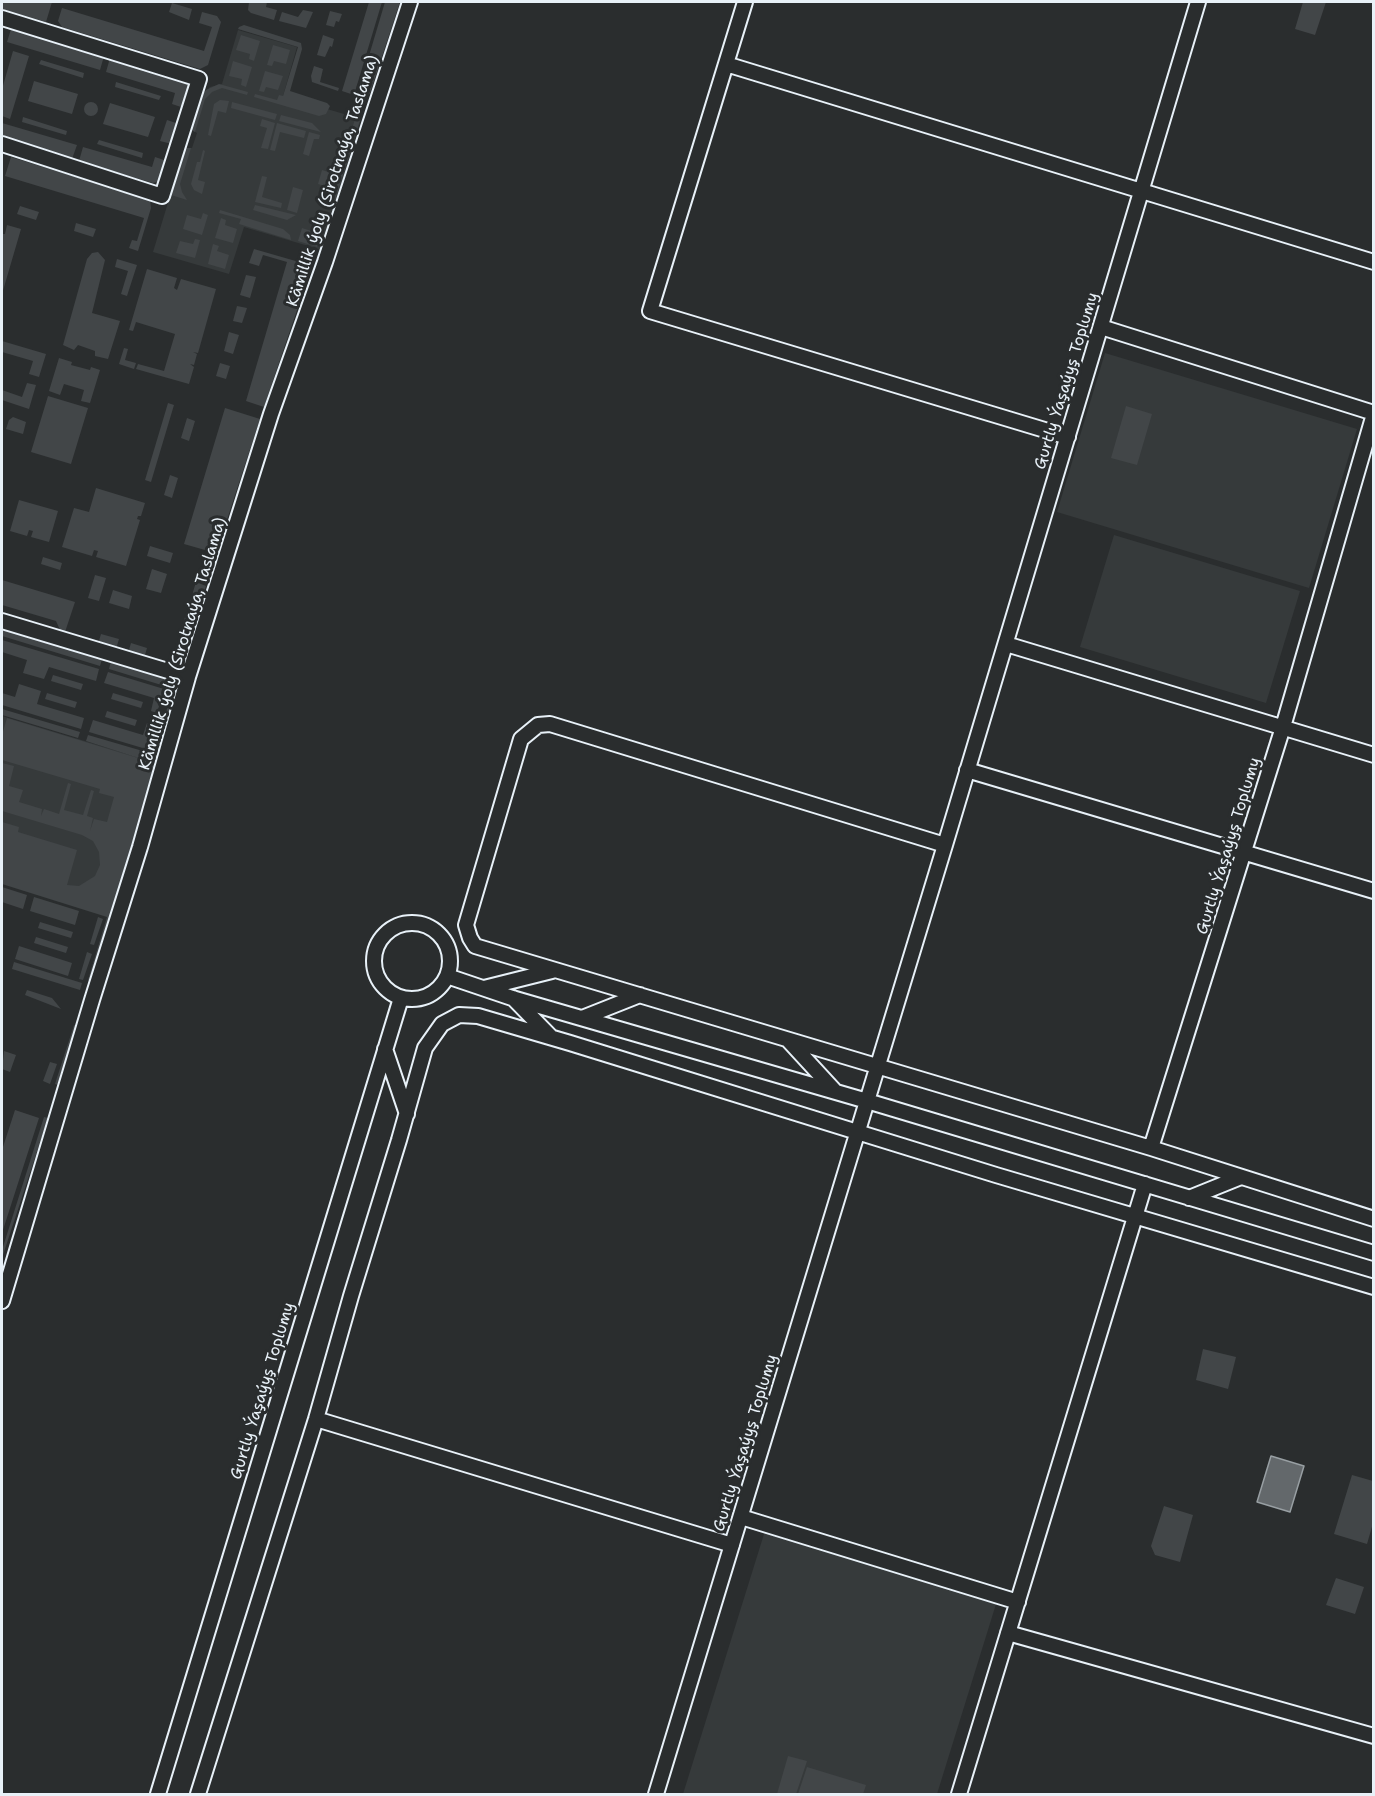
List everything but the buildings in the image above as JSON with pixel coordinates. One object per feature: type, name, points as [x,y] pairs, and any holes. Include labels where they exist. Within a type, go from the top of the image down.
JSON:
[{"type":"street","name":"Kämillik ýoly (Sirotnaýa, Taslama)","points":[[2,1301],[140,847],[188,677],[271,414],[325,262],[410,2]]},
{"type":"street","points":[[746,2],[650,311],[1068,437]]},
{"type":"street","name":"Gurtly Ýaşaýyş Toplumy","points":[[656,1794],[1006,644],[1198,2]]},
{"type":"street","points":[[2,18],[199,78],[162,196],[2,144]]},
{"type":"street","points":[[726,64],[1374,262]]},
{"type":"street","points":[[1101,327],[1374,414]]},
{"type":"street","name":"Gurtly Ýaşaýyş Toplumy","points":[[1151,1148],[1283,727],[1374,414]]},
{"type":"street","points":[[2,621],[188,677]]},
{"type":"street","points":[[1006,644],[1374,755]]},
{"type":"street","points":[[945,845],[550,724],[538,725],[521,739],[466,926],[475,946],[1151,1148],[1374,1219]]},
{"type":"street","points":[[967,770],[1374,891]]},
{"type":"street","points":[[416,923],[429,927],[446,942],[450,953],[447,976],[441,987],[430,995],[418,999],[401,998],[393,995],[383,986],[376,975],[373,963],[375,950],[381,938],[391,929],[403,924],[416,923]]},
{"type":"street","points":[[484,988],[554,970]]},
{"type":"street","points":[[447,976],[512,998],[867,1101],[1374,1253]]},
{"type":"street","points":[[582,1018],[640,995]]},
{"type":"street","name":"Gurtly Ýaşaýyş Toplumy","points":[[158,1794],[401,998]]},
{"type":"street","points":[[512,998],[552,1037]]},
{"type":"street","points":[[198,1794],[316,1419],[425,1048],[442,1024],[459,1015],[478,1016],[552,1037],[996,1175],[1374,1287]]},
{"type":"street","points":[[786,1038],[835,1092]]},
{"type":"street","points":[[385,1049],[407,1114]]},
{"type":"street","points":[[1190,1198],[1241,1177]]},
{"type":"street","points":[[959,1794],[1145,1184]]},
{"type":"street","points":[[316,1419],[732,1545]]},
{"type":"street","points":[[741,1517],[1018,1602]]},
{"type":"street","points":[[1008,1633],[1374,1736]]},
{"type":"shaded area","points":[[2,2],[52,2],[46,22],[2,9]]},
{"type":"shaded area","points":[[249,2],[267,2],[266,7],[277,10],[274,20],[251,13],[248,10]]},
{"type":"shaded area","points":[[369,2],[382,2],[354,95],[342,91]]},
{"type":"shaded area","points":[[385,2],[400,2],[370,93],[366,97],[357,96]]},
{"type":"shaded area","points":[[1303,2],[1326,2],[1315,35],[1295,29]]},
{"type":"shaded area","points":[[172,3],[192,9],[189,20],[169,12]]},
{"type":"shaded area","points":[[62,8],[204,51],[212,27],[199,23],[202,12],[217,16],[221,22],[208,65],[200,69],[62,27],[58,21]]},
{"type":"shaded area","points":[[303,10],[313,12],[306,28],[279,21],[282,12],[298,17]]},
{"type":"shaded area","points":[[330,11],[342,14],[334,27],[326,25]]},
{"type":"shaded area","points":[[244,25],[301,43],[302,49],[290,91],[327,103],[330,106],[326,114],[319,116],[254,97],[255,94],[277,100],[279,95],[283,96],[298,47],[238,29]]},
{"type":"shaded area","points":[[11,29],[104,56],[100,70],[7,42]]},
{"type":"shaded area","points":[[238,30],[297,47],[283,96],[361,119],[322,250],[244,227],[229,274],[153,252],[184,150],[192,148],[197,133],[192,130],[191,125],[200,97],[210,87],[222,84]]},
{"type":"shaded area","points":[[241,35],[260,41],[254,61],[249,59],[250,54],[236,50]]},
{"type":"shaded area","points":[[323,35],[334,39],[325,57],[317,55]]},
{"type":"shaded area","points":[[273,45],[290,50],[286,64],[274,61],[272,66],[267,65]]},
{"type":"shaded area","points":[[13,51],[29,56],[10,119],[2,116],[2,89]]},
{"type":"shaded area","points":[[110,58],[183,80],[188,85],[189,91],[184,108],[172,104],[175,93],[106,72]]},
{"type":"shaded area","points":[[41,60],[84,73],[83,78],[39,64]]},
{"type":"shaded area","points":[[233,61],[252,67],[246,87],[241,85],[242,79],[229,76]]},
{"type":"shaded area","points":[[314,66],[323,69],[320,82],[339,88],[338,91],[312,82]]},
{"type":"shaded area","points":[[265,71],[283,76],[278,90],[266,87],[264,92],[259,91]]},
{"type":"shaded area","points":[[34,81],[78,94],[72,114],[28,101]]},
{"type":"shaded area","points":[[116,82],[161,96],[159,100],[115,87]]},
{"type":"shaded area","points":[[219,84],[248,92],[247,95],[222,88],[212,92],[205,99],[195,132],[193,131],[191,125],[200,97],[206,90]]},
{"type":"shaded area","points":[[220,100],[229,101],[226,113],[218,111],[211,136],[208,135],[214,104]]},
{"type":"shaded area","points":[[88,102],[94,102],[98,109],[94,116],[88,116],[84,112],[84,106]]},
{"type":"shaded area","points":[[232,102],[277,114],[275,120],[231,108]]},
{"type":"shaded area","points":[[110,103],[155,117],[148,137],[103,124]]},
{"type":"shaded area","points":[[281,115],[312,123],[321,132],[279,121]]},
{"type":"shaded area","points":[[23,117],[67,131],[66,135],[22,122]]},
{"type":"shaded area","points":[[262,119],[275,123],[268,149],[261,148],[267,128],[260,126]]},
{"type":"shaded area","points":[[355,119],[360,120],[334,204],[328,203],[332,188],[318,184],[322,170],[338,175]]},
{"type":"shaded area","points":[[167,120],[179,124],[172,144],[160,141]]},
{"type":"shaded area","points":[[2,123],[77,145],[72,159],[2,138]]},
{"type":"shaded area","points":[[277,123],[306,131],[304,138],[280,132],[275,151],[270,150]]},
{"type":"shaded area","points":[[309,132],[320,135],[319,139],[314,139],[309,156],[303,154]]},
{"type":"shaded area","points":[[99,140],[143,153],[142,158],[97,144]]},
{"type":"shaded area","points":[[83,147],[152,167],[155,157],[167,161],[160,181],[153,183],[79,161]]},
{"type":"shaded area","points":[[191,148],[180,184],[187,200],[171,195],[184,150]]},
{"type":"shaded area","points":[[203,150],[205,151],[198,180],[205,182],[202,194],[194,190],[191,184]]},
{"type":"shaded area","points":[[11,157],[150,200],[151,208],[138,251],[129,248],[132,240],[137,241],[144,218],[5,176]]},
{"type":"shaded area","points":[[262,176],[267,177],[262,197],[282,203],[281,208],[255,202]]},
{"type":"shaded area","points":[[293,187],[303,190],[297,213],[287,210]]},
{"type":"shaded area","points":[[255,205],[296,215],[287,220],[253,210]]},
{"type":"shaded area","points":[[20,206],[39,212],[36,220],[17,214]]},
{"type":"shaded area","points":[[220,210],[283,229],[290,235],[291,240],[239,224],[241,219],[219,213]]},
{"type":"shaded area","points":[[203,213],[208,215],[202,235],[183,229],[187,215],[201,219]]},
{"type":"shaded area","points":[[221,218],[226,220],[225,225],[237,229],[233,243],[215,238]]},
{"type":"shaded area","points":[[76,223],[96,229],[93,237],[74,231]]},
{"type":"shaded area","points":[[7,225],[21,229],[2,294],[2,234],[5,234]]},
{"type":"shaded area","points":[[302,228],[321,234],[317,247],[298,241]]},
{"type":"shaded area","points":[[195,239],[200,240],[195,258],[176,253],[180,241],[193,244]]},
{"type":"shaded area","points":[[213,244],[219,246],[217,251],[229,255],[225,269],[208,264]]},
{"type":"shaded area","points":[[254,249],[306,264],[311,269],[264,407],[246,401],[287,262],[263,255],[259,266],[249,263]]},
{"type":"shaded area","points":[[98,252],[105,260],[92,313],[120,321],[108,359],[95,356],[95,351],[78,345],[74,350],[63,345],[87,259],[92,253]]},
{"type":"shaded area","points":[[117,259],[137,265],[127,296],[121,294],[128,271],[115,267]]},
{"type":"shaded area","points":[[147,269],[177,278],[174,288],[177,290],[181,279],[216,289],[198,353],[193,352],[197,354],[194,365],[190,364],[194,367],[189,384],[136,369],[138,364],[164,371],[175,334],[136,322],[133,331],[129,330]]},
{"type":"shaded area","points":[[246,275],[256,277],[250,298],[240,295]]},
{"type":"shaded area","points":[[237,306],[247,308],[242,323],[233,321]]},
{"type":"shaded area","points":[[229,332],[239,335],[233,354],[224,351]]},
{"type":"shaded area","points":[[2,341],[46,354],[39,377],[29,374],[33,361],[2,352]]},
{"type":"shaded area","points":[[124,348],[128,349],[125,360],[136,363],[134,369],[119,364]]},
{"type":"shaded area","points":[[1105,353],[1357,429],[1309,588],[1057,512]]},
{"type":"shaded area","points":[[59,358],[72,362],[71,365],[100,370],[90,403],[81,401],[84,390],[64,384],[60,395],[49,391]]},
{"type":"shaded area","points":[[220,363],[230,366],[226,379],[216,376]]},
{"type":"shaded area","points":[[27,383],[36,385],[29,409],[2,400],[2,390],[22,397]]},
{"type":"shaded area","points":[[48,396],[88,408],[71,464],[31,452]]},
{"type":"shaded area","points":[[168,403],[174,405],[151,482],[145,480]]},
{"type":"shaded area","points":[[1126,406],[1152,414],[1137,465],[1111,458]]},
{"type":"shaded area","points":[[225,408],[260,419],[217,550],[212,552],[184,544]]},
{"type":"shaded area","points":[[13,417],[26,422],[23,434],[6,429],[9,420]]},
{"type":"shaded area","points":[[187,418],[195,421],[189,441],[181,438]]},
{"type":"shaded area","points":[[170,475],[178,478],[172,498],[164,495]]},
{"type":"shaded area","points":[[96,488],[145,503],[141,516],[137,519],[140,520],[126,566],[96,557],[98,551],[94,550],[92,556],[62,547],[74,508],[89,512]]},
{"type":"shaded area","points":[[19,500],[58,511],[49,542],[31,537],[33,531],[29,530],[27,536],[10,531]]},
{"type":"shaded area","points":[[1114,535],[1300,591],[1266,703],[1080,647]]},
{"type":"shaded area","points":[[150,546],[173,553],[170,563],[147,556]]},
{"type":"shaded area","points":[[43,557],[62,563],[60,570],[41,564]]},
{"type":"shaded area","points":[[152,569],[167,574],[161,593],[146,589]]},
{"type":"shaded area","points":[[95,575],[106,578],[99,601],[88,598]]},
{"type":"shaded area","points":[[2,580],[75,602],[65,632],[60,630],[56,621],[2,605]]},
{"type":"shaded area","points":[[196,582],[206,586],[200,605],[190,602]]},
{"type":"shaded area","points":[[113,590],[132,596],[129,609],[109,603]]},
{"type":"shaded area","points":[[186,614],[197,617],[193,629],[189,628],[188,631],[181,630]]},
{"type":"shaded area","points":[[2,628],[102,659],[100,666],[2,636]]},
{"type":"shaded area","points":[[101,634],[119,639],[116,649],[98,644]]},
{"type":"shaded area","points":[[2,640],[99,669],[96,681],[49,667],[44,679],[23,673],[27,660],[2,652]]},
{"type":"shaded area","points":[[131,643],[147,648],[145,655],[141,657],[128,653]]},
{"type":"shaded area","points":[[111,661],[171,679],[168,687],[109,669]]},
{"type":"shaded area","points":[[108,672],[164,689],[157,713],[151,711],[154,698],[104,683]]},
{"type":"shaded area","points":[[53,675],[83,684],[81,690],[51,681]]},
{"type":"shaded area","points":[[175,683],[180,685],[92,981],[88,980],[107,917],[2,884],[2,822],[19,827],[18,832],[77,850],[67,885],[79,886],[95,876],[100,865],[99,852],[93,841],[82,835],[2,811],[2,763],[14,766],[9,786],[23,790],[19,802],[42,809],[41,816],[44,809],[59,814],[68,783],[71,784],[64,810],[83,815],[91,790],[94,791],[87,816],[93,818],[90,831],[94,819],[107,822],[114,797],[99,793],[100,789],[2,760],[2,735],[7,718],[151,762],[86,741],[88,735],[153,754]]},
{"type":"shaded area","points":[[19,684],[41,691],[37,704],[84,718],[81,729],[2,705],[2,693],[15,697]]},
{"type":"shaded area","points":[[47,693],[77,702],[75,708],[45,699]]},
{"type":"shaded area","points":[[113,693],[143,702],[141,708],[111,699]]},
{"type":"shaded area","points":[[2,709],[80,732],[78,738],[2,715]]},
{"type":"shaded area","points":[[107,711],[137,720],[135,726],[105,717]]},
{"type":"shaded area","points":[[2,716],[151,761],[105,912],[2,881]]},
{"type":"shaded area","points":[[93,720],[143,735],[147,723],[153,725],[146,749],[89,732]]},
{"type":"shaded area","points":[[2,887],[27,895],[23,909],[2,902]]},
{"type":"shaded area","points":[[34,897],[79,911],[75,925],[30,911]]},
{"type":"shaded area","points":[[98,917],[103,919],[94,945],[90,944]]},
{"type":"shaded area","points":[[40,922],[73,932],[71,938],[38,928]]},
{"type":"shaded area","points":[[36,937],[68,947],[66,953],[34,943]]},
{"type":"shaded area","points":[[19,946],[72,963],[68,976],[15,959]]},
{"type":"shaded area","points":[[87,952],[92,954],[83,980],[79,979]]},
{"type":"shaded area","points":[[14,962],[82,983],[80,990],[12,969]]},
{"type":"shaded area","points":[[27,990],[52,998],[61,1009],[25,995]]},
{"type":"shaded area","points":[[74,1025],[77,1025],[58,1085],[55,1084]]},
{"type":"shaded area","points":[[4,1051],[16,1055],[10,1072],[2,1069]]},
{"type":"shaded area","points":[[50,1062],[57,1064],[50,1084],[43,1081]]},
{"type":"shaded area","points":[[15,1110],[39,1118],[2,1233],[2,1150]]},
{"type":"shaded area","points":[[44,1117],[48,1118],[2,1255],[2,1250]]},
{"type":"shaded area","points":[[1203,1349],[1236,1357],[1228,1389],[1196,1380]]},
{"type":"shaded area","points":[[1271,1456],[1304,1466],[1290,1512],[1257,1502]]},
{"type":"shaded area","points":[[1352,1475],[1373,1481],[1373,1523],[1367,1544],[1334,1534]]},
{"type":"shaded area","points":[[1164,1506],[1193,1515],[1180,1562],[1155,1555],[1151,1546]]},
{"type":"shaded area","points":[[769,1518],[1001,1588],[937,1794],[683,1794]]},
{"type":"shaded area","points":[[1336,1578],[1364,1587],[1355,1614],[1326,1605]]},
{"type":"shaded area","points":[[788,1756],[807,1761],[796,1794],[777,1794]]},
{"type":"shaded area","points":[[807,1767],[866,1785],[863,1794],[798,1794]]}]
